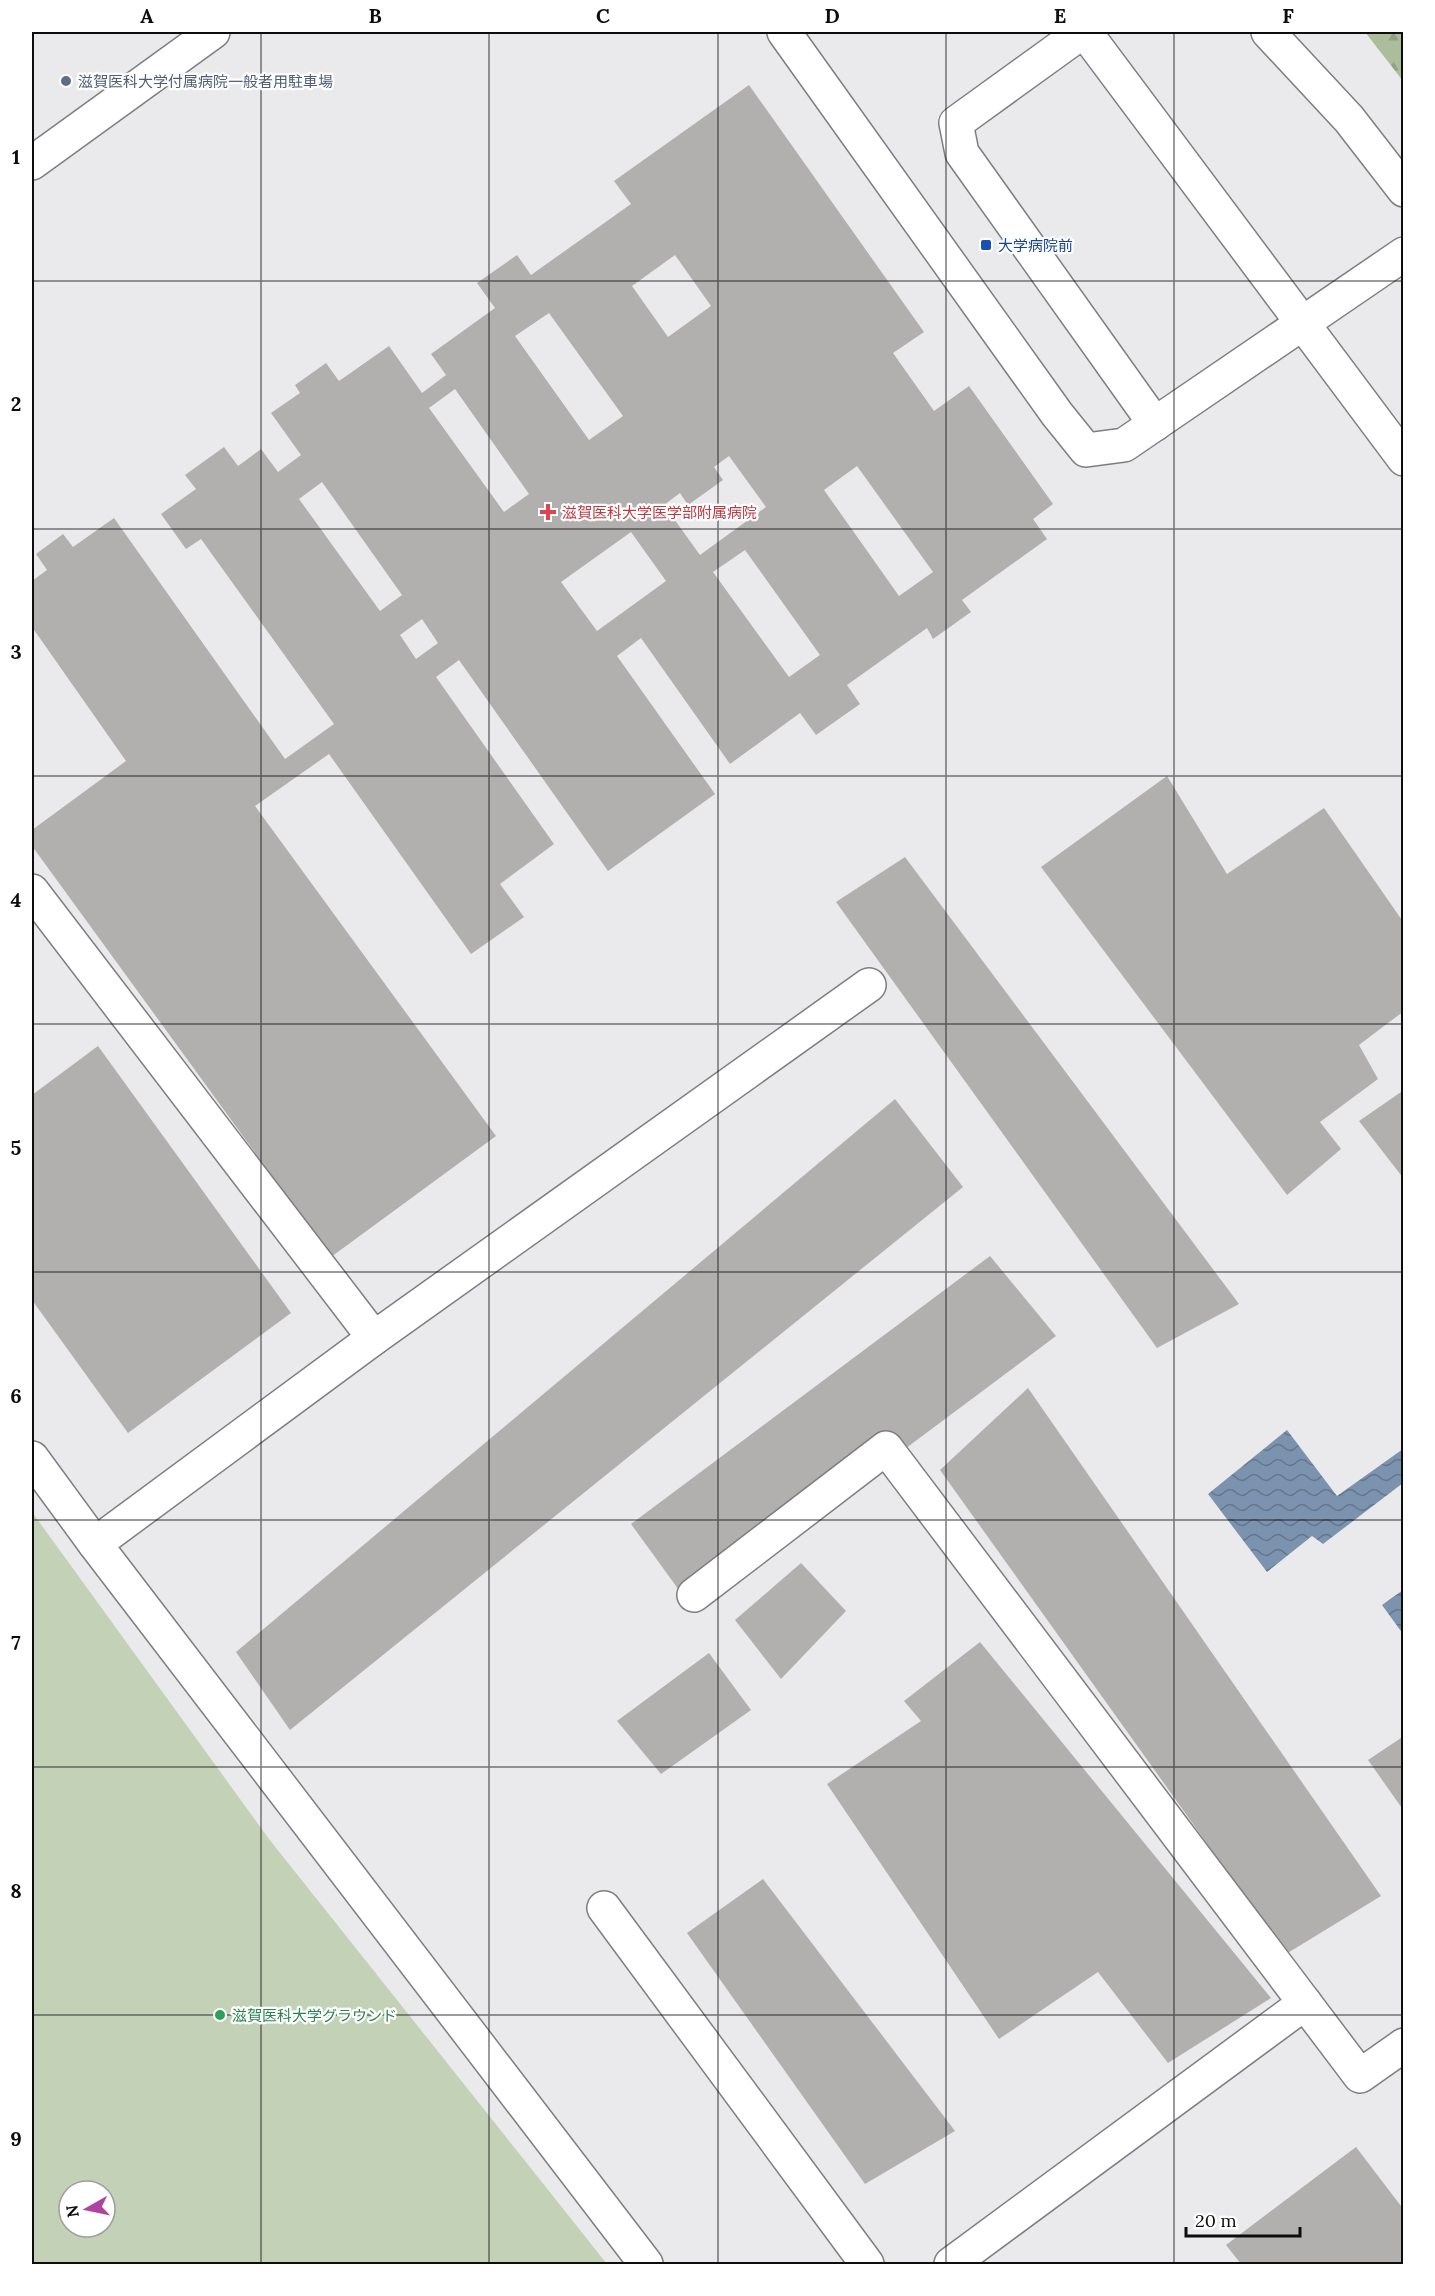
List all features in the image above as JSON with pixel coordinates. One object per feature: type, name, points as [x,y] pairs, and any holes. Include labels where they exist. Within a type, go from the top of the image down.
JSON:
[{"type":"street","points":[[32,163],[213,32]]},
{"type":"street","points":[[784,32],[1057,414],[1086,450],[1124,445],[1404,255]]},
{"type":"street","points":[[1155,424],[962,153],[956,123],[1084,32],[1404,459]]},
{"type":"street","points":[[1268,32],[1349,119],[1404,190]]},
{"type":"street","points":[[32,891],[374,1338]]},
{"type":"street","points":[[95,1544],[374,1338],[869,985]]},
{"type":"street","points":[[694,1595],[886,1448],[1360,2076],[1404,2045]]},
{"type":"street","points":[[32,1458],[95,1544],[646,2265]]},
{"type":"street","points":[[604,1908],[867,2265]]},
{"type":"street","points":[[951,2265],[1305,2003]]},
{"type":"green space","points":[[1365,32],[1403,32],[1403,81]]},
{"type":"green space","name":"滋賀医科大学グラウンド","points":[[32,1512],[269,1839],[607,2264],[32,2264]]},
{"type":"water","points":[[1287,1430],[1337,1496],[1403,1449],[1403,1483],[1323,1544],[1312,1536],[1267,1572],[1208,1494]]},
{"type":"water","points":[[1403,1590],[1403,1634],[1382,1605]]},
{"type":"building","points":[[749,85],[924,332],[893,353],[934,411],[969,386],[1053,504],[1033,519],[1047,539],[962,600],[971,612],[933,639],[927,628],[847,685],[860,704],[816,735],[800,713],[730,764],[641,638],[617,656],[715,794],[608,871],[459,660],[436,677],[554,844],[500,884],[524,917],[471,954],[329,754],[255,806],[496,1136],[331,1257],[32,846],[32,830],[126,761],[32,627],[32,581],[47,570],[36,554],[63,534],[73,547],[114,518],[285,759],[334,724],[201,539],[186,549],[161,514],[196,489],[185,475],[224,447],[238,466],[261,449],[278,472],[301,455],[271,413],[300,393],[295,385],[326,363],[339,381],[389,346],[422,393],[446,375],[431,354],[495,308],[477,283],[517,255],[531,275],[631,204],[614,181]],"holes":[[[675,255],[711,306],[668,337],[632,286]],[[549,313],[623,416],[589,440],[515,336]],[[455,389],[529,494],[504,512],[429,408]],[[729,456],[766,507],[700,555],[664,505],[680,493],[688,505],[723,480],[714,467]],[[857,466],[933,572],[899,596],[824,490]],[[322,482],[402,595],[380,611],[299,499]],[[631,532],[666,581],[597,631],[561,582]],[[745,550],[820,655],[789,677],[713,572]],[[422,619],[438,643],[416,659],[400,635]]]},
{"type":"building","points":[[1167,776],[1227,874],[1324,808],[1404,923],[1404,1011],[1359,1045],[1378,1079],[1320,1122],[1341,1149],[1287,1195],[1041,867]]},
{"type":"building","points":[[905,857],[1239,1304],[1157,1348],[836,902]]},
{"type":"building","points":[[98,1046],[291,1313],[128,1433],[32,1300],[32,1095]]},
{"type":"building","points":[[1404,1090],[1404,1179],[1359,1121]]},
{"type":"building","points":[[895,1099],[963,1187],[290,1730],[236,1652]]},
{"type":"building","points":[[990,1256],[1056,1336],[692,1608],[631,1524]]},
{"type":"building","points":[[1028,1388],[1381,1896],[1286,1954],[940,1470]]},
{"type":"building","points":[[801,1563],[846,1611],[781,1679],[735,1620]]},
{"type":"building","points":[[980,1642],[1271,1998],[1168,2063],[1098,1972],[999,2039],[827,1784],[921,1721],[904,1701]]},
{"type":"building","points":[[709,1653],[751,1710],[661,1774],[617,1721]]},
{"type":"building","points":[[1404,1736],[1404,1811],[1368,1760]]},
{"type":"building","points":[[763,1879],[955,2131],[865,2184],[687,1933]]},
{"type":"building","points":[[1356,2147],[1404,2210],[1404,2264],[1241,2264],[1226,2245]]},
{"type":"place","name":"滋賀医科大学付属病院一般者用駐車場","points":[[66,81]]},
{"type":"place","name":"大学病院前","points":[[986,245]]},
{"type":"place","name":"滋賀医科大学医学部附属病院","points":[[548,512]]},
{"type":"place","name":"滋賀医科大学グラウンド","points":[[220,2015]]}]
